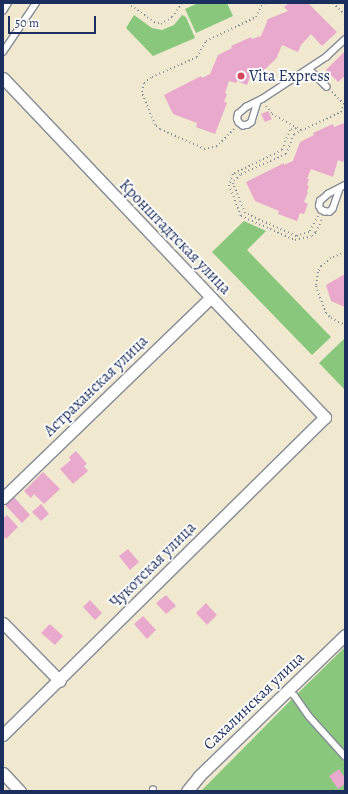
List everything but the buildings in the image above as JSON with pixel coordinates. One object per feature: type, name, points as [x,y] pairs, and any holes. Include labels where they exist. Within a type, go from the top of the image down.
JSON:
[{"type":"street","name":"Кронштадтская улица","points":[[3,78],[325,417]]},
{"type":"street","name":"Астраханская улица","points":[[3,498],[211,297]]},
{"type":"street","name":"Чукотская улица","points":[[3,735],[60,681],[325,417]]},
{"type":"street","points":[[3,623],[60,681]]},
{"type":"street","name":"Сахалинская улица","points":[[187,791],[199,776],[345,635]]},
{"type":"street","points":[[3,773],[20,791]]},
{"type":"lane","points":[[3,11],[8,3]]},
{"type":"lane","points":[[3,52],[36,3]]},
{"type":"lane","points":[[260,101],[252,122],[244,126],[239,123],[237,119],[238,114],[246,107],[260,101],[309,69],[326,57],[345,39]]},
{"type":"lane","points":[[309,69],[327,87]]},
{"type":"lane","points":[[342,187],[333,209],[330,212],[323,211],[319,206],[320,201],[328,194],[342,187]]},
{"type":"lane","points":[[288,690],[295,696],[309,716],[345,756]]},
{"type":"path","points":[[128,3],[154,22],[161,24],[172,18],[182,3]]},
{"type":"path","points":[[239,123],[217,146],[211,148],[199,147],[160,129],[155,124],[142,92],[144,83],[152,77],[197,57],[206,41],[256,17],[261,6],[266,3]]},
{"type":"path","points":[[333,3],[345,15]]},
{"type":"path","points":[[327,87],[344,104]]},
{"type":"path","points":[[323,211],[312,229],[305,235],[296,236],[245,213],[233,184],[236,177],[241,174],[286,154],[294,134],[341,112],[345,100]]},
{"type":"path","points":[[260,101],[272,114],[301,130]]},
{"type":"path","points":[[296,128],[290,130],[282,150],[233,174],[229,185],[241,216],[295,240],[307,239],[316,232],[323,211]]},
{"type":"path","points":[[345,252],[331,258],[322,266],[318,272],[316,286],[326,314],[345,325]]},
{"type":"green space","points":[[198,3],[227,3],[233,16],[196,33],[185,9]]},
{"type":"green space","points":[[134,15],[152,28],[162,30],[174,25],[182,15],[186,17],[195,38],[153,56],[126,28]]},
{"type":"green space","points":[[244,221],[266,231],[247,250],[331,337],[312,355],[212,252]]},
{"type":"green space","points":[[344,339],[345,340],[345,390],[319,363]]},
{"type":"green space","points":[[345,647],[345,791],[201,791],[295,696]]},
{"type":"place","name":"Vita Express","points":[[241,76]]}]
